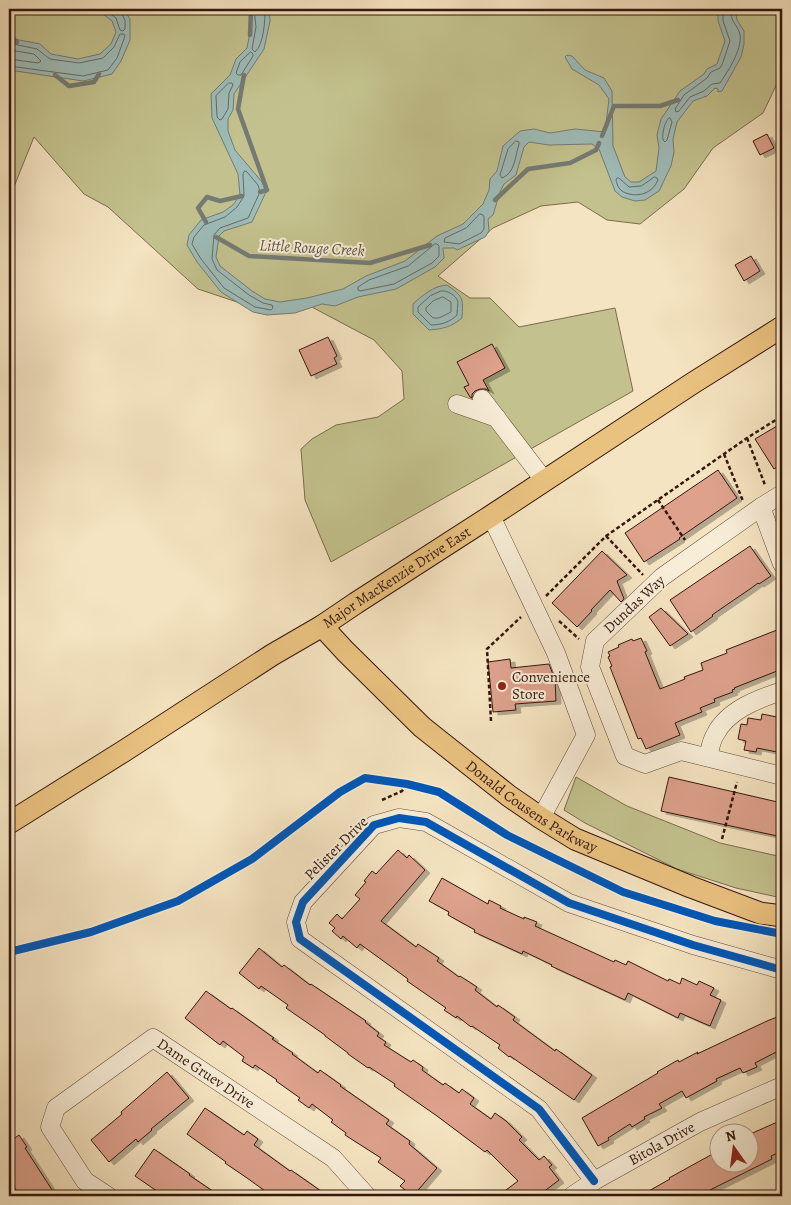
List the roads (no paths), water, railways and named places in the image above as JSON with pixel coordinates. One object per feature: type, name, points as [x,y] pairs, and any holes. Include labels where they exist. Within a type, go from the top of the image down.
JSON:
[{"type":"main road","name":"Major MacKenzie Drive East","points":[[9,823],[272,655],[322,626],[692,383],[782,327]]},
{"type":"main road","name":"Donald Cousens Parkway","points":[[322,626],[422,727],[508,796],[541,818],[576,839],[691,887],[760,913],[782,916]]},
{"type":"street","points":[[482,399],[544,480]]},
{"type":"street","points":[[457,404],[497,418]]},
{"type":"street","points":[[766,504],[782,564]]},
{"type":"street","name":"Dundas Way","points":[[708,757],[681,751],[645,764],[625,756],[590,667],[595,641],[662,577],[766,504]]},
{"type":"street","points":[[491,516],[556,654],[586,735],[541,818]]},
{"type":"street","points":[[782,692],[754,701],[726,719],[715,734],[708,757],[782,776]]},
{"type":"street","name":"Pelister Drive","points":[[594,1181],[540,1109],[300,939],[296,922],[303,902],[374,825],[399,818],[426,822],[569,903],[693,945],[782,970]]},
{"type":"street","name":"Dame Gruev Drive","points":[[108,1196],[85,1181],[50,1127],[56,1108],[153,1038],[333,1158],[367,1196]]},
{"type":"street","name":"Bitola Drive","points":[[572,1196],[594,1181],[700,1122],[782,1086]]},
{"type":"water","points":[[97,9],[123,9],[130,19],[130,40],[121,61],[112,74],[83,81],[9,70],[9,38],[40,44],[51,54],[78,59],[100,54],[111,44],[116,32],[112,21]]},
{"type":"water","name":"Little Rouge Creek","points":[[250,9],[269,9],[270,21],[264,49],[234,94],[233,110],[228,119],[228,131],[235,150],[262,182],[266,192],[252,222],[224,231],[219,236],[216,257],[220,266],[252,291],[265,299],[280,302],[307,298],[343,289],[366,276],[405,261],[437,236],[463,224],[483,204],[489,190],[490,179],[497,171],[503,146],[520,131],[534,129],[550,133],[575,129],[605,132],[609,99],[599,85],[572,69],[565,57],[567,55],[572,56],[585,70],[604,78],[612,91],[613,146],[625,177],[631,182],[639,182],[656,171],[659,148],[657,135],[661,119],[680,91],[704,74],[707,69],[717,64],[725,41],[718,16],[714,9],[735,9],[737,20],[744,31],[744,44],[741,57],[722,91],[718,92],[718,89],[715,88],[707,96],[693,101],[677,122],[673,139],[674,152],[671,166],[659,191],[645,200],[635,201],[622,197],[615,191],[599,149],[592,144],[549,145],[529,142],[524,147],[516,175],[504,184],[500,192],[493,215],[488,219],[489,231],[485,237],[457,250],[454,248],[443,248],[444,258],[435,267],[396,289],[358,297],[335,306],[322,304],[295,313],[267,315],[253,312],[221,292],[197,262],[187,245],[189,235],[201,220],[223,212],[233,205],[240,195],[238,174],[212,118],[211,94],[230,75],[236,59],[247,48],[251,27]]},
{"type":"water","points":[[447,285],[457,292],[461,298],[462,318],[447,327],[429,330],[413,314],[413,304],[424,294]]},
{"type":"waterway","name":"Little Rouge Creek","points":[[250,35],[251,9]]},
{"type":"waterway","name":"Little Rouge Creek","points":[[9,35],[17,42]]},
{"type":"waterway","name":"Little Rouge Creek","points":[[55,75],[69,86],[94,82],[99,74]]},
{"type":"waterway","name":"Little Rouge Creek","points":[[244,75],[238,109],[267,190],[260,192]]},
{"type":"waterway","name":"Little Rouge Creek","points":[[602,136],[614,106],[660,106],[678,100]]},
{"type":"waterway","name":"Little Rouge Creek","points":[[495,200],[528,169],[570,163],[596,150],[599,143]]},
{"type":"waterway","name":"Little Rouge Creek","points":[[206,222],[198,208],[207,197],[220,201],[242,196]]},
{"type":"waterway","name":"Little Rouge Creek","points":[[216,237],[249,256],[370,263],[430,245]]},
{"type":"place","name":"Convenience Store","points":[[502,686]]}]
